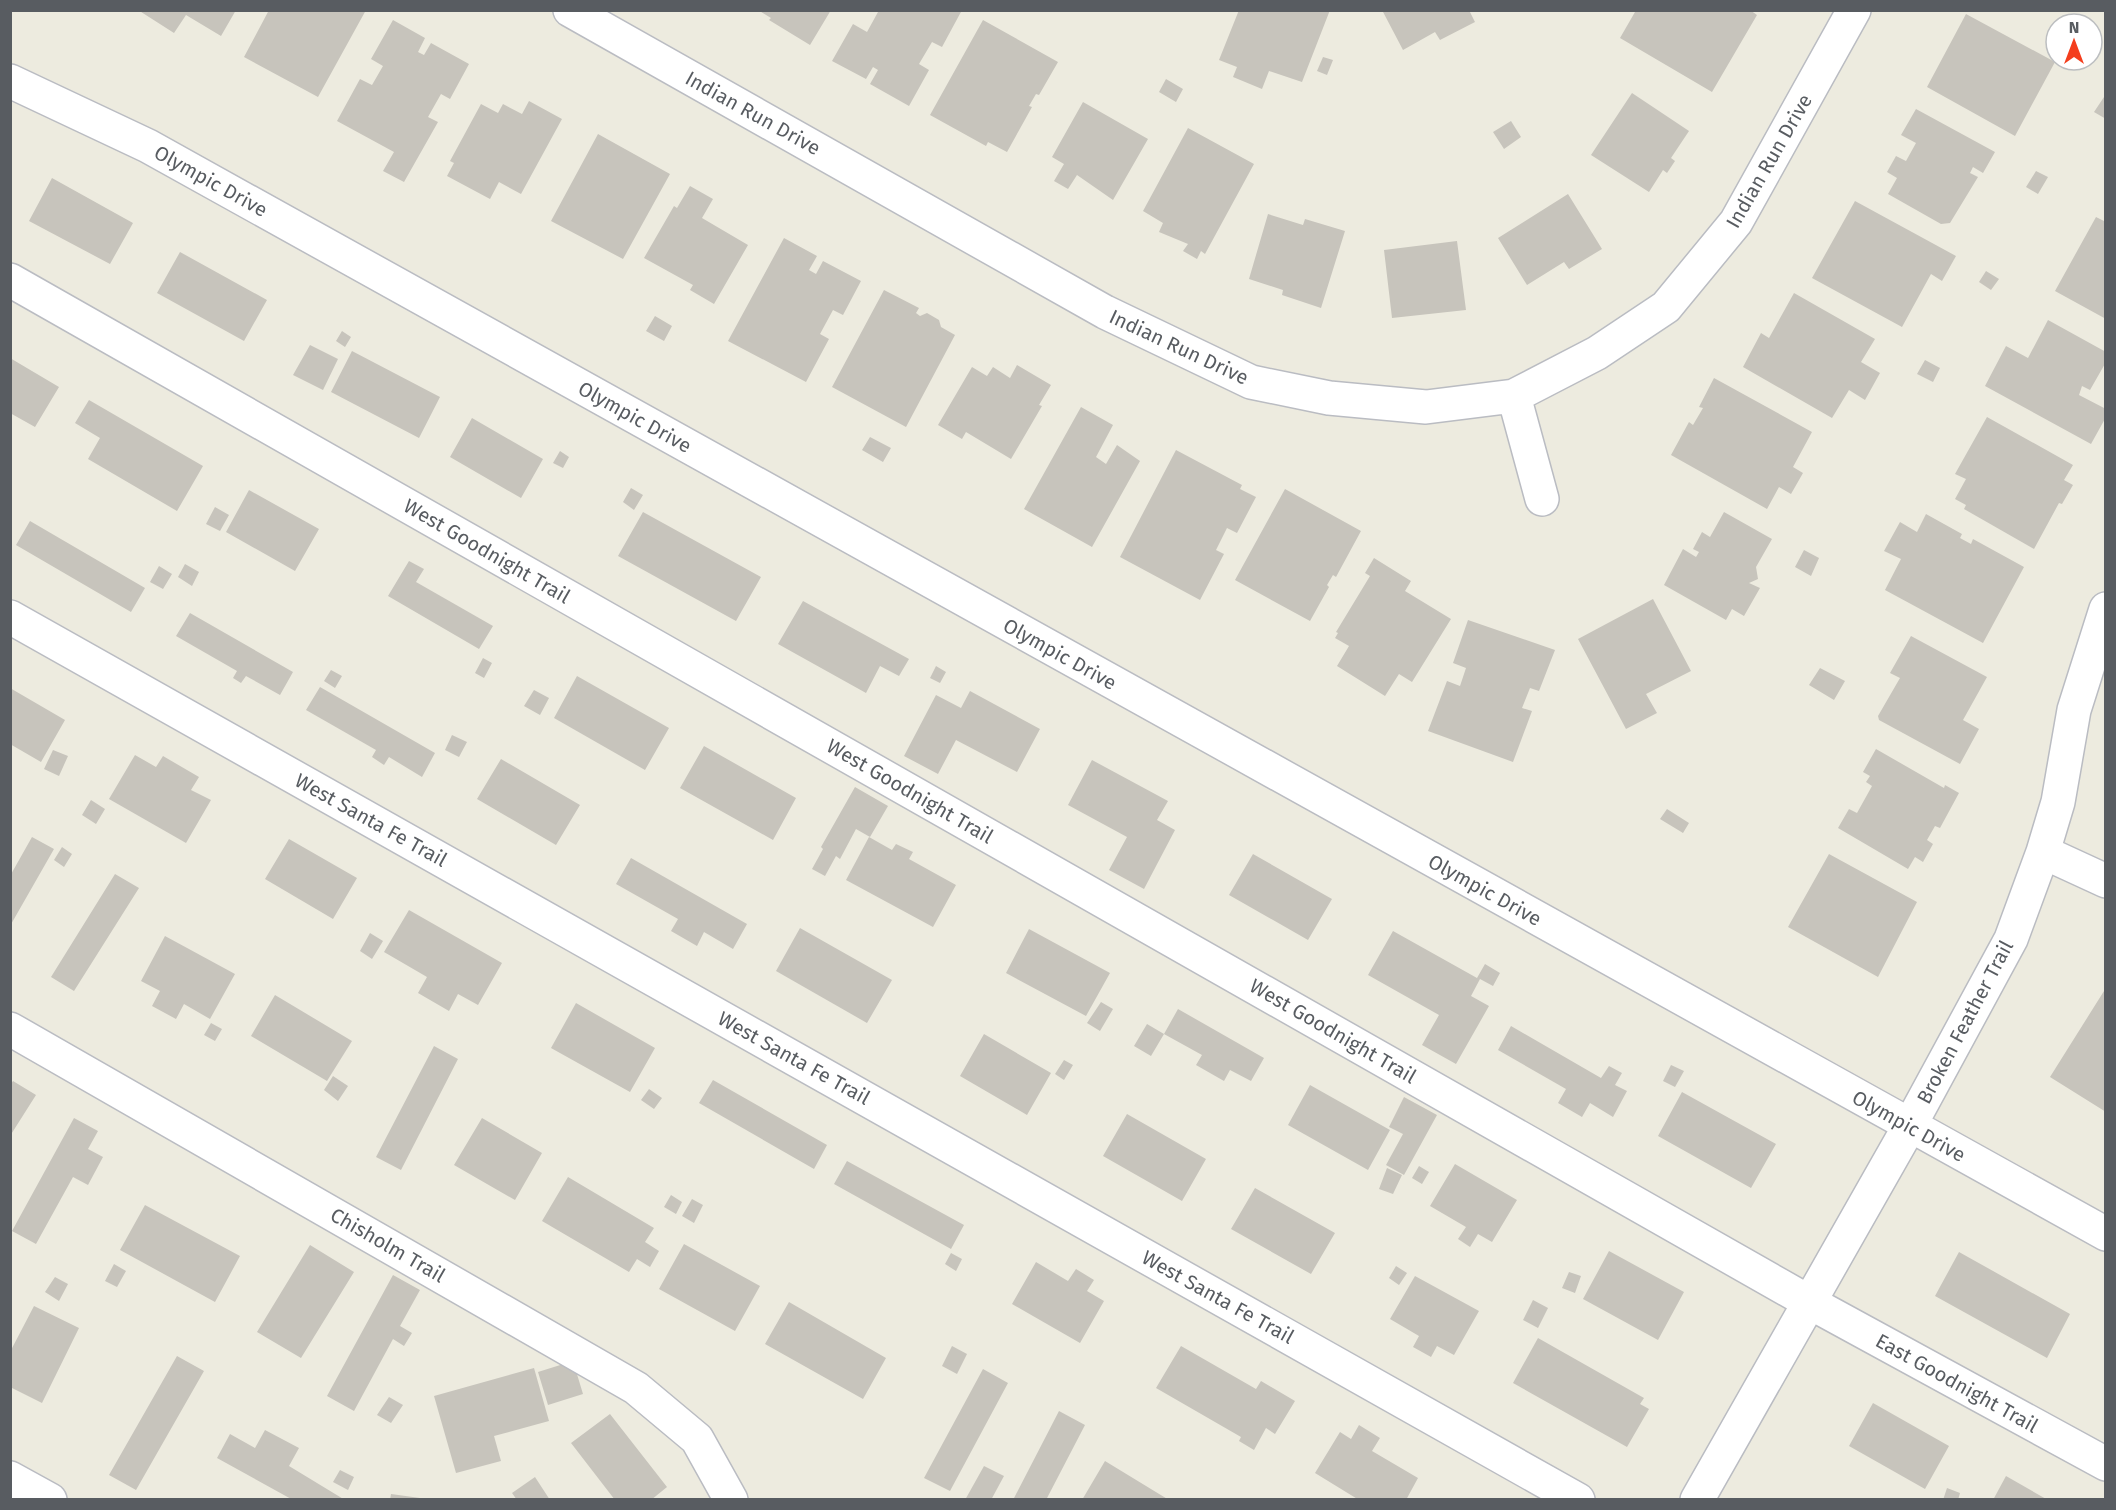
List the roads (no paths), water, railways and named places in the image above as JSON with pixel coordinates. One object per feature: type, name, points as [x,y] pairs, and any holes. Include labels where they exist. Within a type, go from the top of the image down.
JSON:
[{"type":"street","name":"Indian Run Drive","points":[[570,10],[1105,312],[1251,382],[1329,398],[1426,407],[1514,396],[1597,353],[1666,307],[1736,222],[1854,10]]},
{"type":"street","name":"Olympic Drive","points":[[10,81],[148,146],[2106,1234]]},
{"type":"street","name":"West Goodnight Trail","points":[[10,280],[1809,1302]]},
{"type":"street","points":[[1514,396],[1542,499]]},
{"type":"street","name":"Broken Feather Trail","points":[[1697,1500],[1909,1126],[2011,939],[2043,852],[2058,802],[2074,710],[2106,609]]},
{"type":"street","name":"West Santa Fe Trail","points":[[10,617],[1578,1500]]},
{"type":"street","points":[[2043,852],[2106,881]]},
{"type":"street","name":"Chisholm Trail","points":[[10,1029],[636,1388],[697,1439],[730,1500]]},
{"type":"street","name":"East Goodnight Trail","points":[[1809,1302],[2106,1464]]},
{"type":"street","points":[[10,1478],[50,1500]]}]
